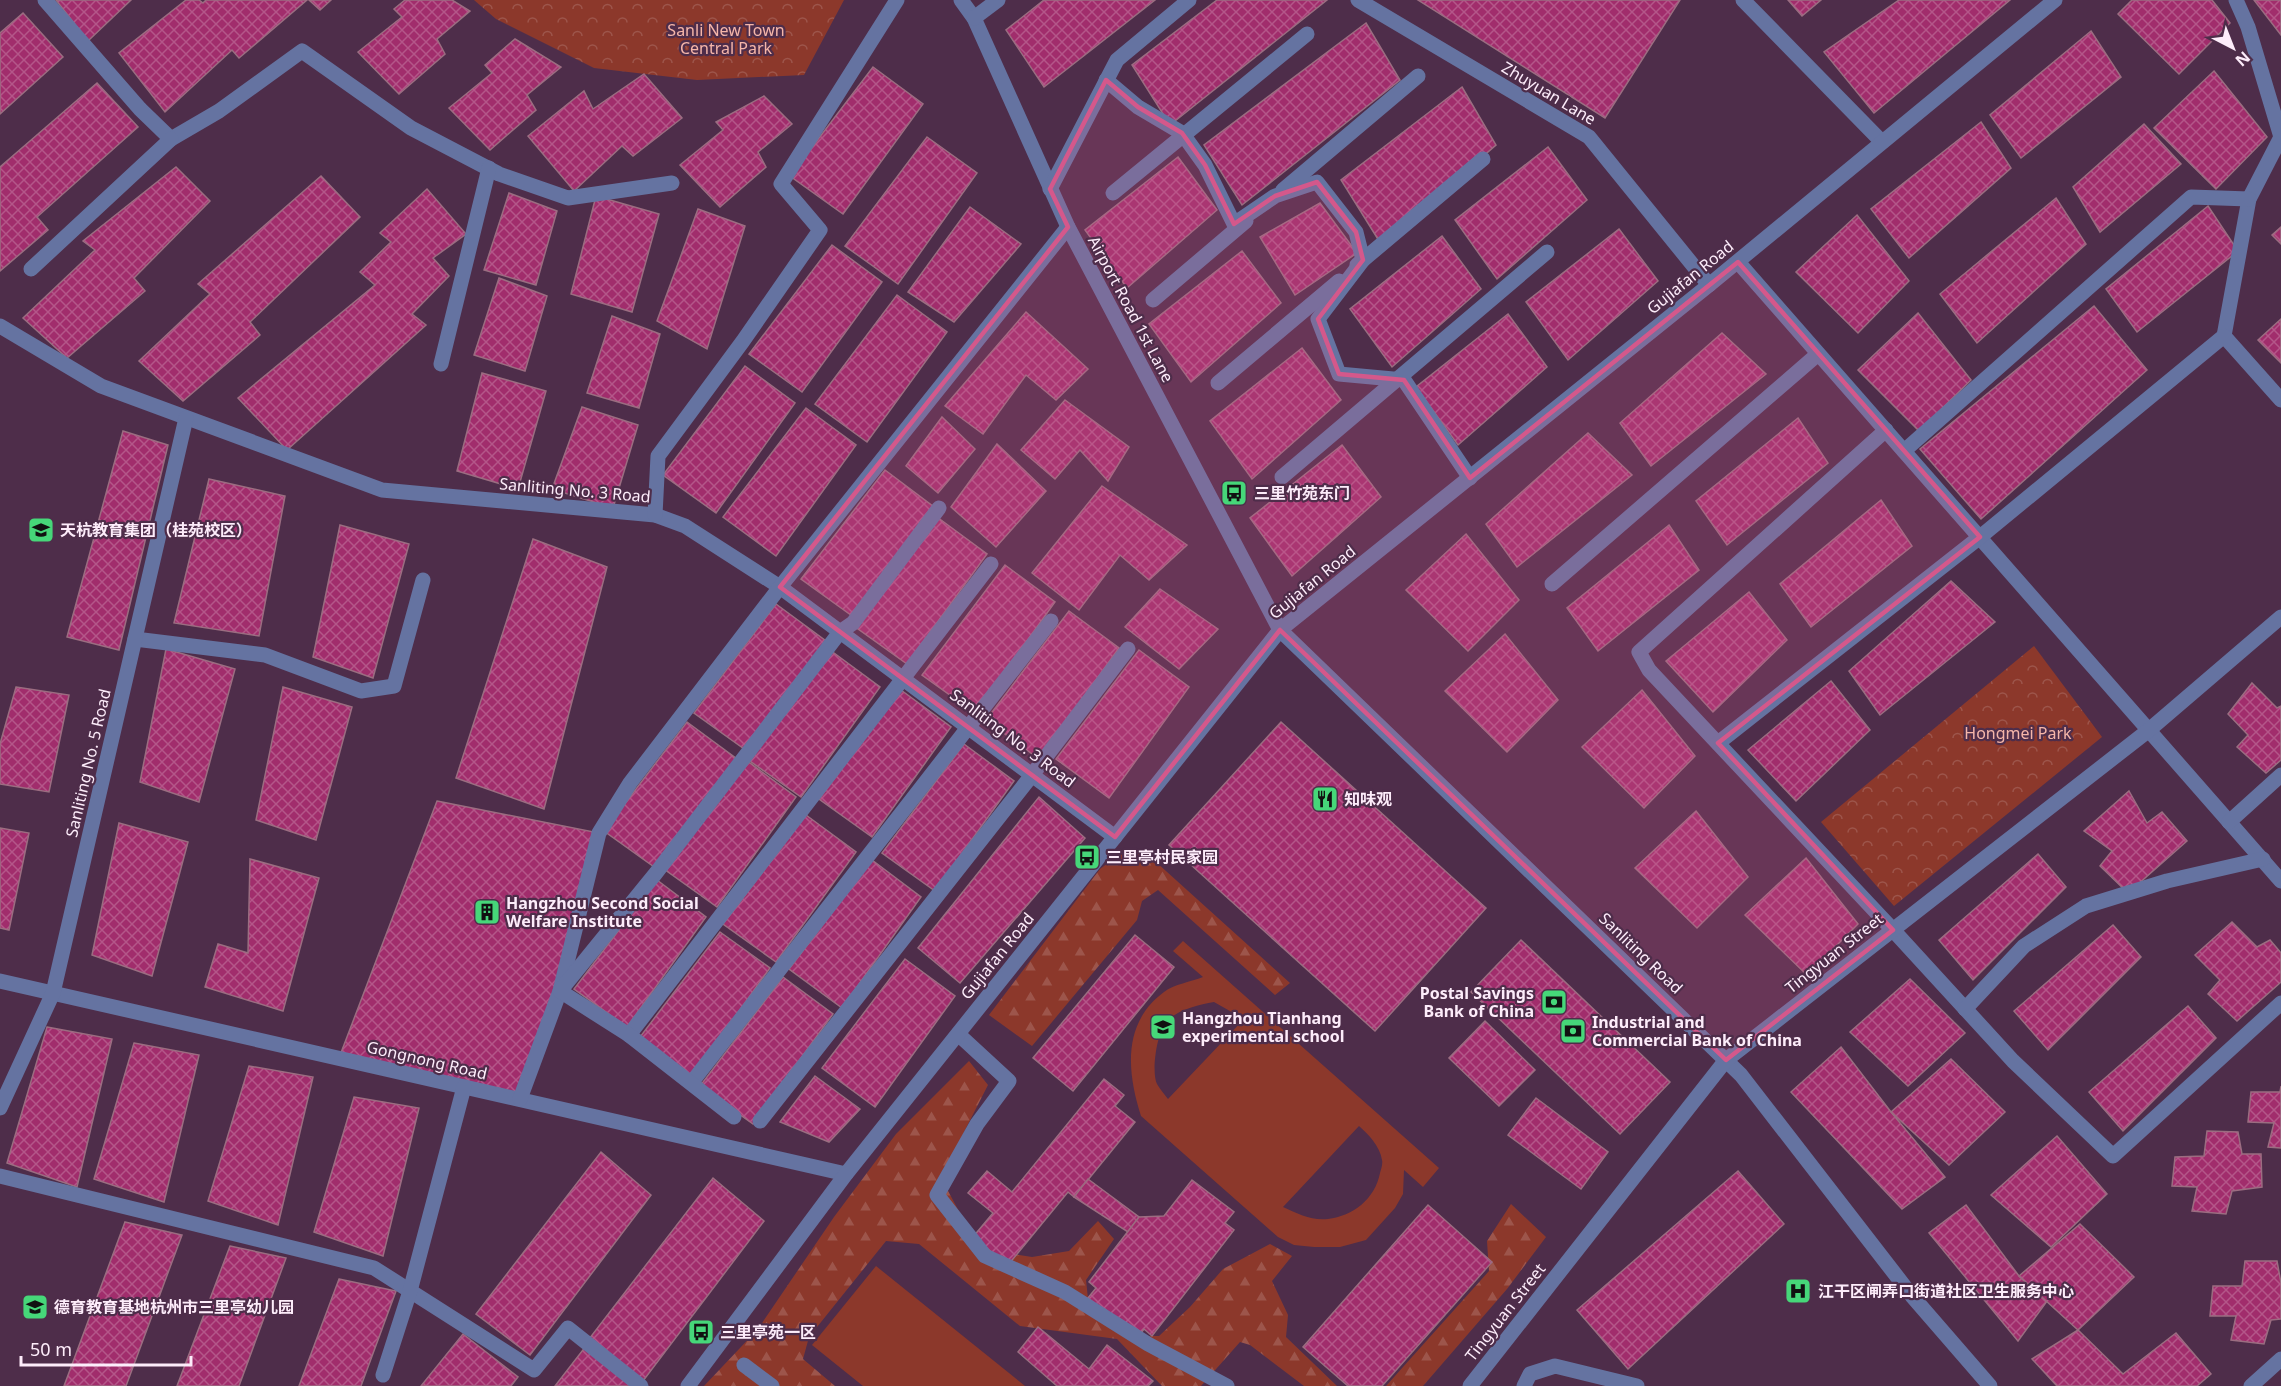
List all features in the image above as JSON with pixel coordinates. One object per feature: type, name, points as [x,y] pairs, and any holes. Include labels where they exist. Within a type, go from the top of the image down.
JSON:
[{"type":"street","points":[[45,0],[140,109],[171,139]]},
{"type":"street","points":[[655,515],[658,456],[743,341],[820,230],[781,184],[897,0]]},
{"type":"street","name":"Airport Road 1st Lane","points":[[961,0],[974,18],[1068,227],[1280,630]]},
{"type":"street","points":[[974,18],[998,0]]},
{"type":"street","points":[[1050,189],[1117,60],[1189,0]]},
{"type":"street","name":"Zhuyuan Lane","points":[[1358,0],[1589,137],[1709,285]]},
{"type":"street","points":[[1743,0],[1882,142]]},
{"type":"street","name":"Gujiafan Road","points":[[688,1386],[846,1174],[1280,630],[1738,262],[2055,0]]},
{"type":"street","points":[[1718,743],[1980,537],[2224,336],[2249,199],[2281,137],[2248,27],[2235,0]]},
{"type":"street","points":[[1113,193],[1307,34]]},
{"type":"street","points":[[31,269],[171,139],[219,111],[302,51],[411,128],[489,168],[568,198],[672,183]]},
{"type":"street","points":[[1153,300],[1418,76]]},
{"type":"street","points":[[1106,80],[1138,107],[1185,136],[1205,165],[1234,224],[1275,196],[1317,182],[1356,232],[1363,260]]},
{"type":"street","points":[[1218,383],[1483,159]]},
{"type":"street","points":[[441,364],[489,168]]},
{"type":"street","points":[[1904,451],[2191,197],[2249,199]]},
{"type":"street","points":[[519,1099],[560,991],[599,833],[630,783],[780,587],[1068,227]]},
{"type":"street","points":[[1282,477],[1547,252]]},
{"type":"street","points":[[1363,260],[1318,319],[1339,374],[1404,380],[1470,478]]},
{"type":"street","points":[[1738,262],[2281,881]]},
{"type":"street","name":"Sanliting No. 3 Road","points":[[0,326],[102,386],[382,490],[655,515],[685,526],[780,587],[1116,837]]},
{"type":"street","points":[[2224,336],[2281,400]]},
{"type":"street","points":[[1552,584],[1818,354]]},
{"type":"street","name":"Sanliting No. 5 Road","points":[[0,1108],[53,993],[186,418]]},
{"type":"street","points":[[1886,430],[1639,652],[1649,670],[2013,1061],[2114,1156],[2281,1003]]},
{"type":"street","points":[[560,991],[656,873],[840,632],[853,623],[939,508]]},
{"type":"street","points":[[629,1035],[991,564]]},
{"type":"street","points":[[135,639],[265,655],[361,690],[394,686],[423,580]]},
{"type":"street","name":"Tingyuan Street","points":[[1470,1386],[1726,1060],[2149,730],[2281,618]]},
{"type":"street","points":[[692,1082],[1052,621]]},
{"type":"street","name":"Sanliting Road","points":[[1280,630],[1741,1075],[1912,1296],[1990,1386]]},
{"type":"street","points":[[760,1122],[1128,649]]},
{"type":"street","points":[[2229,822],[2281,775]]},
{"type":"street","points":[[1965,1009],[2024,946],[2086,906],[2167,881],[2263,860]]},
{"type":"street","name":"Gongnong Road","points":[[0,981],[846,1174]]},
{"type":"street","points":[[560,991],[629,1035],[734,1117]]},
{"type":"street","points":[[958,1034],[1009,1081],[977,1124],[937,1195],[985,1256],[1065,1292],[1148,1344],[1227,1386]]},
{"type":"street","points":[[383,1375],[410,1291],[464,1087]]},
{"type":"street","points":[[0,1176],[374,1268],[534,1370],[568,1328],[641,1386]]},
{"type":"street","points":[[2251,1386],[2281,1359]]},
{"type":"street","points":[[744,1365],[772,1386]]},
{"type":"street","points":[[1524,1386],[1530,1374],[1555,1366],[1637,1386]]},
{"type":"highlighted area","points":[[1106,80],[1138,107],[1182,133],[1205,165],[1234,224],[1275,196],[1317,182],[1356,232],[1363,260],[1318,319],[1339,374],[1404,380],[1470,478],[1738,262],[1980,537],[1718,743],[1893,930],[1726,1060],[1280,630],[1115,837],[780,587],[1068,227],[1050,189]]},
{"type":"green space","name":"Sanli New Town Central Park","points":[[474,0],[844,0],[804,75],[697,80],[594,68],[496,19]]},
{"type":"green space","name":"Hongmei Park","points":[[2034,646],[2102,737],[1894,906],[1821,822]]},
{"type":"green space","points":[[1124,851],[1146,853],[1290,983],[1275,995],[1158,890],[1142,901],[1137,920],[1032,1046],[989,1015],[1100,869]]},
{"type":"green space","points":[[1183,941],[1439,1168],[1423,1187],[1404,1170],[1403,1194],[1395,1208],[1366,1240],[1340,1247],[1314,1247],[1294,1245],[1278,1237],[1141,1116],[1131,1066],[1135,1033],[1141,1018],[1150,1004],[1168,989],[1203,977],[1173,951]],"holes":[[[1214,1002],[1244,1019],[1168,1099],[1155,1078],[1155,1061],[1163,1026],[1183,1011]],[[1359,1126],[1376,1145],[1382,1162],[1373,1191],[1362,1205],[1346,1214],[1328,1219],[1311,1218],[1283,1207]]]},
{"type":"green space","points":[[969,1061],[988,1085],[964,1132],[947,1189],[962,1217],[988,1250],[1032,1257],[1069,1251],[1098,1221],[1114,1239],[1086,1280],[1088,1299],[1145,1336],[1159,1336],[1190,1307],[1223,1269],[1270,1244],[1292,1256],[1272,1281],[1288,1315],[1286,1337],[1337,1386],[1304,1386],[1250,1345],[1240,1342],[1201,1386],[1162,1386],[1117,1339],[1020,1326],[919,1244],[886,1241],[809,1337],[803,1359],[835,1386],[704,1386],[758,1329],[834,1217],[896,1134]]},
{"type":"green space","points":[[1511,1204],[1546,1237],[1507,1289],[1423,1386],[1386,1386],[1489,1271],[1487,1241]]},
{"type":"green space","points":[[876,1266],[1025,1386],[863,1386],[812,1345]]},
{"type":"building","points":[[56,0],[131,0],[88,41]]},
{"type":"building","points":[[186,0],[199,0],[203,3],[206,0],[307,0],[239,58],[232,50],[165,112],[119,53]]},
{"type":"building","points":[[309,0],[331,0],[320,10]]},
{"type":"building","points":[[405,0],[452,0],[470,11],[437,39],[445,54],[399,94],[358,52],[402,17],[394,9]]},
{"type":"building","points":[[1044,0],[1155,0],[1044,87],[1006,30]]},
{"type":"building","points":[[1217,0],[1327,0],[1170,125],[1132,65]]},
{"type":"building","points":[[1418,0],[1680,0],[1605,118]]},
{"type":"building","points":[[1788,0],[1821,0],[1802,16]]},
{"type":"building","points":[[1899,0],[2010,0],[1874,113],[1824,52]]},
{"type":"building","points":[[2132,0],[2212,0],[2230,23],[2179,74],[2118,14]]},
{"type":"building","points":[[2254,0],[2281,0],[2281,35]]},
{"type":"building","points":[[23,13],[63,57],[0,114],[0,33]]},
{"type":"building","points":[[1366,23],[1400,80],[1242,205],[1204,145]]},
{"type":"building","points":[[2091,31],[2121,77],[2021,158],[1990,115]]},
{"type":"building","points":[[515,39],[561,67],[527,95],[536,110],[490,150],[449,108],[492,73],[485,65]]},
{"type":"building","points":[[873,67],[923,104],[843,214],[790,176]]},
{"type":"building","points":[[2214,71],[2267,137],[2216,189],[2154,128]]},
{"type":"building","points":[[644,74],[682,118],[633,156],[622,146],[574,191],[528,136],[584,91],[593,109]]},
{"type":"building","points":[[97,83],[138,127],[37,217],[48,230],[0,271],[0,167]]},
{"type":"building","points":[[1462,87],[1496,145],[1381,244],[1341,180]]},
{"type":"building","points":[[764,96],[792,124],[758,152],[766,167],[720,207],[680,165],[723,130],[716,122]]},
{"type":"building","points":[[1981,122],[2011,168],[1909,258],[1871,209]]},
{"type":"building","points":[[2144,124],[2181,164],[2100,232],[2073,187]]},
{"type":"building","points":[[927,137],[977,173],[898,284],[845,246]]},
{"type":"building","points":[[1548,147],[1587,200],[1497,279],[1455,220]]},
{"type":"building","points":[[1178,157],[1217,210],[1127,288],[1085,230]]},
{"type":"building","points":[[176,167],[210,201],[134,278],[145,291],[67,358],[23,318],[95,250],[83,241]]},
{"type":"building","points":[[321,176],[360,217],[250,322],[260,335],[183,401],[139,361],[210,294],[198,284]]},
{"type":"building","points":[[427,189],[466,234],[433,258],[449,276],[412,314],[426,325],[287,450],[238,398],[375,285],[360,272],[391,242],[380,233]]},
{"type":"building","points":[[509,193],[557,211],[536,285],[484,270]]},
{"type":"building","points":[[596,196],[659,214],[632,312],[571,294]]},
{"type":"building","points":[[2056,198],[2086,244],[1977,343],[1940,294]]},
{"type":"building","points":[[1320,203],[1357,253],[1295,295],[1260,237]]},
{"type":"building","points":[[2208,206],[2238,251],[2137,332],[2106,289]]},
{"type":"building","points":[[970,207],[1021,244],[954,322],[908,292]]},
{"type":"building","points":[[698,209],[745,226],[707,349],[657,321]]},
{"type":"building","points":[[1857,215],[1909,281],[1858,333],[1796,272]]},
{"type":"building","points":[[2281,227],[2281,244],[2272,235]]},
{"type":"building","points":[[1619,229],[1658,281],[1568,360],[1526,302]]},
{"type":"building","points":[[1442,236],[1481,289],[1392,367],[1350,309]]},
{"type":"building","points":[[832,245],[882,282],[802,392],[749,354]]},
{"type":"building","points":[[1242,251],[1281,303],[1191,382],[1149,324]]},
{"type":"building","points":[[499,278],[547,296],[525,371],[474,355]]},
{"type":"building","points":[[897,295],[947,332],[867,442],[815,404]]},
{"type":"building","points":[[2094,306],[2147,370],[1981,519],[1920,449]]},
{"type":"building","points":[[1026,312],[1088,369],[1056,400],[1026,375],[983,434],[945,406]]},
{"type":"building","points":[[1918,313],[1971,380],[1919,431],[1858,370]]},
{"type":"building","points":[[1508,314],[1547,367],[1458,445],[1416,387]]},
{"type":"building","points":[[612,316],[660,334],[639,408],[587,393]]},
{"type":"building","points":[[2281,319],[2281,363],[2258,340]]},
{"type":"building","points":[[1722,333],[1766,374],[1651,466],[1620,423]]},
{"type":"building","points":[[1302,348],[1341,400],[1252,479],[1210,421]]},
{"type":"building","points":[[745,366],[795,403],[716,513],[663,475]]},
{"type":"building","points":[[482,373],[546,391],[518,489],[457,471]]},
{"type":"building","points":[[1065,400],[1129,447],[1108,481],[1080,450],[1055,479],[1021,450]]},
{"type":"building","points":[[582,407],[638,425],[613,508],[552,489]]},
{"type":"building","points":[[806,408],[856,445],[776,556],[723,517]]},
{"type":"building","points":[[942,417],[975,449],[938,493],[906,466]]},
{"type":"building","points":[[1798,418],[1828,463],[1727,545],[1696,501]]},
{"type":"building","points":[[123,431],[168,445],[119,650],[67,637]]},
{"type":"building","points":[[1588,433],[1632,475],[1517,567],[1486,524]]},
{"type":"building","points":[[997,444],[1046,491],[996,547],[951,507]]},
{"type":"building","points":[[1342,445],[1381,497],[1292,576],[1250,518]]},
{"type":"building","points":[[885,470],[934,507],[855,618],[801,579]]},
{"type":"building","points":[[209,479],[285,496],[259,636],[174,623]]},
{"type":"building","points":[[1102,486],[1187,545],[1149,580],[1120,555],[1079,610],[1032,573]]},
{"type":"building","points":[[1881,500],[1912,546],[1811,627],[1780,584]]},
{"type":"building","points":[[937,517],[987,554],[907,664],[854,626]]},
{"type":"building","points":[[340,525],[409,544],[373,678],[313,657]]},
{"type":"building","points":[[1669,525],[1699,570],[1598,651],[1567,608]]},
{"type":"building","points":[[1466,534],[1519,600],[1468,651],[1406,590]]},
{"type":"building","points":[[533,539],[607,567],[544,809],[456,778]]},
{"type":"building","points":[[1005,565],[1055,602],[975,713],[922,675]]},
{"type":"building","points":[[1951,581],[1995,622],[1880,715],[1849,671]]},
{"type":"building","points":[[1160,589],[1218,629],[1179,669],[1125,627]]},
{"type":"building","points":[[1749,592],[1787,640],[1713,712],[1666,661]]},
{"type":"building","points":[[776,604],[826,641],[747,751],[694,713]]},
{"type":"building","points":[[1069,611],[1119,648],[1039,759],[986,720]]},
{"type":"building","points":[[1505,634],[1558,700],[1507,752],[1445,691]]},
{"type":"building","points":[[166,649],[235,669],[199,802],[140,782]]},
{"type":"building","points":[[830,650],[880,687],[801,797],[747,759]]},
{"type":"building","points":[[1139,650],[1189,687],[1109,798],[1056,759]]},
{"type":"building","points":[[1831,681],[1870,730],[1796,801],[1748,750]]},
{"type":"building","points":[[2252,683],[2277,708],[2281,706],[2281,760],[2266,773],[2237,747],[2248,735],[2228,714]]},
{"type":"building","points":[[16,687],[69,695],[49,792],[0,784],[0,744]]},
{"type":"building","points":[[283,687],[352,707],[316,840],[256,820]]},
{"type":"building","points":[[901,690],[951,727],[872,837],[819,799]]},
{"type":"building","points":[[1642,690],[1695,756],[1644,808],[1582,747]]},
{"type":"building","points":[[687,722],[737,759],[657,869],[604,831]]},
{"type":"building","points":[[1281,722],[1486,908],[1375,1031],[1169,845]]},
{"type":"building","points":[[964,744],[1014,781],[935,891],[882,853]]},
{"type":"building","points":[[746,760],[796,797],[717,907],[664,869]]},
{"type":"building","points":[[2129,791],[2147,823],[2162,812],[2187,841],[2128,893],[2100,866],[2112,851],[2084,831]]},
{"type":"building","points":[[1039,797],[1085,838],[960,983],[918,948]]},
{"type":"building","name":"Hangzhou Second Social Welfare Institute","points":[[437,801],[599,833],[560,991],[520,1099],[339,1058]]},
{"type":"building","points":[[1696,811],[1748,877],[1697,928],[1635,868]]},
{"type":"building","points":[[806,815],[856,852],[776,962],[723,924]]},
{"type":"building","points":[[119,823],[188,842],[152,976],[92,955]]},
{"type":"building","points":[[0,828],[29,833],[9,930],[0,928]]},
{"type":"building","points":[[2038,854],[2066,887],[1973,980],[1939,940]]},
{"type":"building","points":[[1806,858],[1858,924],[1807,975],[1745,915]]},
{"type":"building","points":[[250,859],[319,878],[283,1011],[205,987],[218,944],[248,953]]},
{"type":"building","points":[[872,860],[921,897],[842,1008],[789,969]]},
{"type":"building","points":[[657,880],[706,917],[627,1027],[574,989]]},
{"type":"building","points":[[2232,922],[2257,947],[2270,940],[2281,953],[2281,982],[2237,1021],[2208,994],[2220,980],[2195,955]]},
{"type":"building","points":[[2113,925],[2141,957],[2048,1050],[2014,1011]]},
{"type":"building","points":[[720,932],[770,968],[690,1079],[637,1041]]},
{"type":"building","points":[[1135,935],[1174,967],[1073,1091],[1033,1058]]},
{"type":"building","points":[[1521,940],[1670,1082],[1620,1134],[1471,992]]},
{"type":"building","points":[[905,959],[955,996],[875,1107],[822,1068]]},
{"type":"building","points":[[783,977],[833,1014],[753,1124],[700,1086]]},
{"type":"building","points":[[1910,979],[1965,1033],[1908,1086],[1850,1032]]},
{"type":"building","points":[[2188,1006],[2216,1038],[2123,1131],[2089,1092]]},
{"type":"building","points":[[1485,1021],[1535,1070],[1499,1106],[1449,1058]]},
{"type":"building","points":[[47,1027],[112,1039],[77,1187],[7,1163]]},
{"type":"building","points":[[134,1043],[199,1055],[164,1202],[94,1179]]},
{"type":"building","points":[[1841,1047],[1945,1177],[1902,1209],[1791,1092]]},
{"type":"building","points":[[1951,1059],[2005,1112],[1949,1165],[1891,1112]]},
{"type":"building","points":[[249,1066],[313,1077],[278,1225],[208,1201]]},
{"type":"building","points":[[815,1076],[860,1109],[829,1142],[780,1122]]},
{"type":"building","points":[[1104,1079],[1124,1095],[1115,1106],[1135,1122],[1074,1197],[1068,1192],[1008,1265],[973,1237],[993,1213],[968,1193],[987,1171],[1012,1192]]},
{"type":"building","points":[[2281,1086],[2281,1148],[2268,1147],[2274,1123],[2248,1122],[2251,1092],[2280,1092]]},
{"type":"building","points":[[354,1097],[419,1108],[383,1256],[314,1232]]},
{"type":"building","points":[[1536,1098],[1608,1152],[1581,1189],[1508,1135]]},
{"type":"building","points":[[2207,1131],[2238,1132],[2242,1154],[2261,1154],[2262,1187],[2232,1191],[2226,1214],[2192,1211],[2197,1187],[2172,1186],[2175,1157],[2204,1156]]},
{"type":"building","points":[[2057,1136],[2107,1194],[2051,1247],[1991,1195]]},
{"type":"building","points":[[601,1152],[651,1195],[530,1355],[476,1314]]},
{"type":"building","points":[[1738,1171],[1784,1224],[1628,1369],[1577,1310]]},
{"type":"building","points":[[713,1178],[764,1221],[643,1381],[589,1339]]},
{"type":"building","points":[[1088,1179],[1139,1217],[1128,1232],[1074,1197]]},
{"type":"building","points":[[1192,1180],[1234,1212],[1225,1223],[1234,1230],[1152,1336],[1144,1329],[1138,1337],[1088,1298],[1096,1288],[1089,1282],[1139,1217],[1164,1216]]},
{"type":"building","points":[[1428,1205],[1492,1262],[1382,1386],[1348,1386],[1303,1347]]},
{"type":"building","points":[[1966,1205],[2019,1276],[2047,1301],[2018,1341],[1929,1233]]},
{"type":"building","points":[[125,1222],[182,1235],[126,1386],[64,1386]]},
{"type":"building","points":[[2080,1224],[2134,1277],[2078,1330],[2019,1276]]},
{"type":"building","points":[[230,1246],[286,1258],[239,1386],[177,1386]]},
{"type":"building","points":[[2245,1261],[2277,1261],[2281,1283],[2281,1319],[2271,1320],[2264,1344],[2231,1340],[2236,1316],[2210,1316],[2213,1286],[2242,1286]]},
{"type":"building","points":[[339,1279],[396,1291],[361,1386],[299,1386]]},
{"type":"building","points":[[1038,1327],[1089,1369],[1107,1345],[1153,1381],[1148,1386],[1057,1386],[1018,1352]]},
{"type":"building","points":[[2078,1330],[2123,1374],[2176,1333],[2211,1374],[2197,1386],[2057,1386],[2032,1359]]},
{"type":"building","points":[[463,1334],[518,1377],[511,1386],[421,1386]]},
{"type":"building","points":[[586,1346],[634,1386],[555,1386]]},
{"type":"place","name":"三里竹苑东门","points":[[1234,493]]},
{"type":"place","name":"天杭教育集团（桂苑校区）","points":[[41,530]]},
{"type":"place","name":"知味观","points":[[1325,799]]},
{"type":"place","name":"三里亭村民家园","points":[[1087,857]]},
{"type":"place","name":"Hangzhou Second Social Welfare Institute","points":[[487,912]]},
{"type":"place","name":"Postal Savings Bank of China","points":[[1554,1002]]},
{"type":"place","name":"Hangzhou Tianhang experimental school","points":[[1163,1027]]},
{"type":"place","name":"Industrial and Commercial Bank of China","points":[[1573,1031]]},
{"type":"place","name":"江干区闸弄口街道社区卫生服务中心","points":[[1798,1291]]},
{"type":"place","name":"德育教育基地杭州市三里亭幼儿园","points":[[35,1307]]},
{"type":"place","name":"三里亭苑一区","points":[[701,1332]]}]
